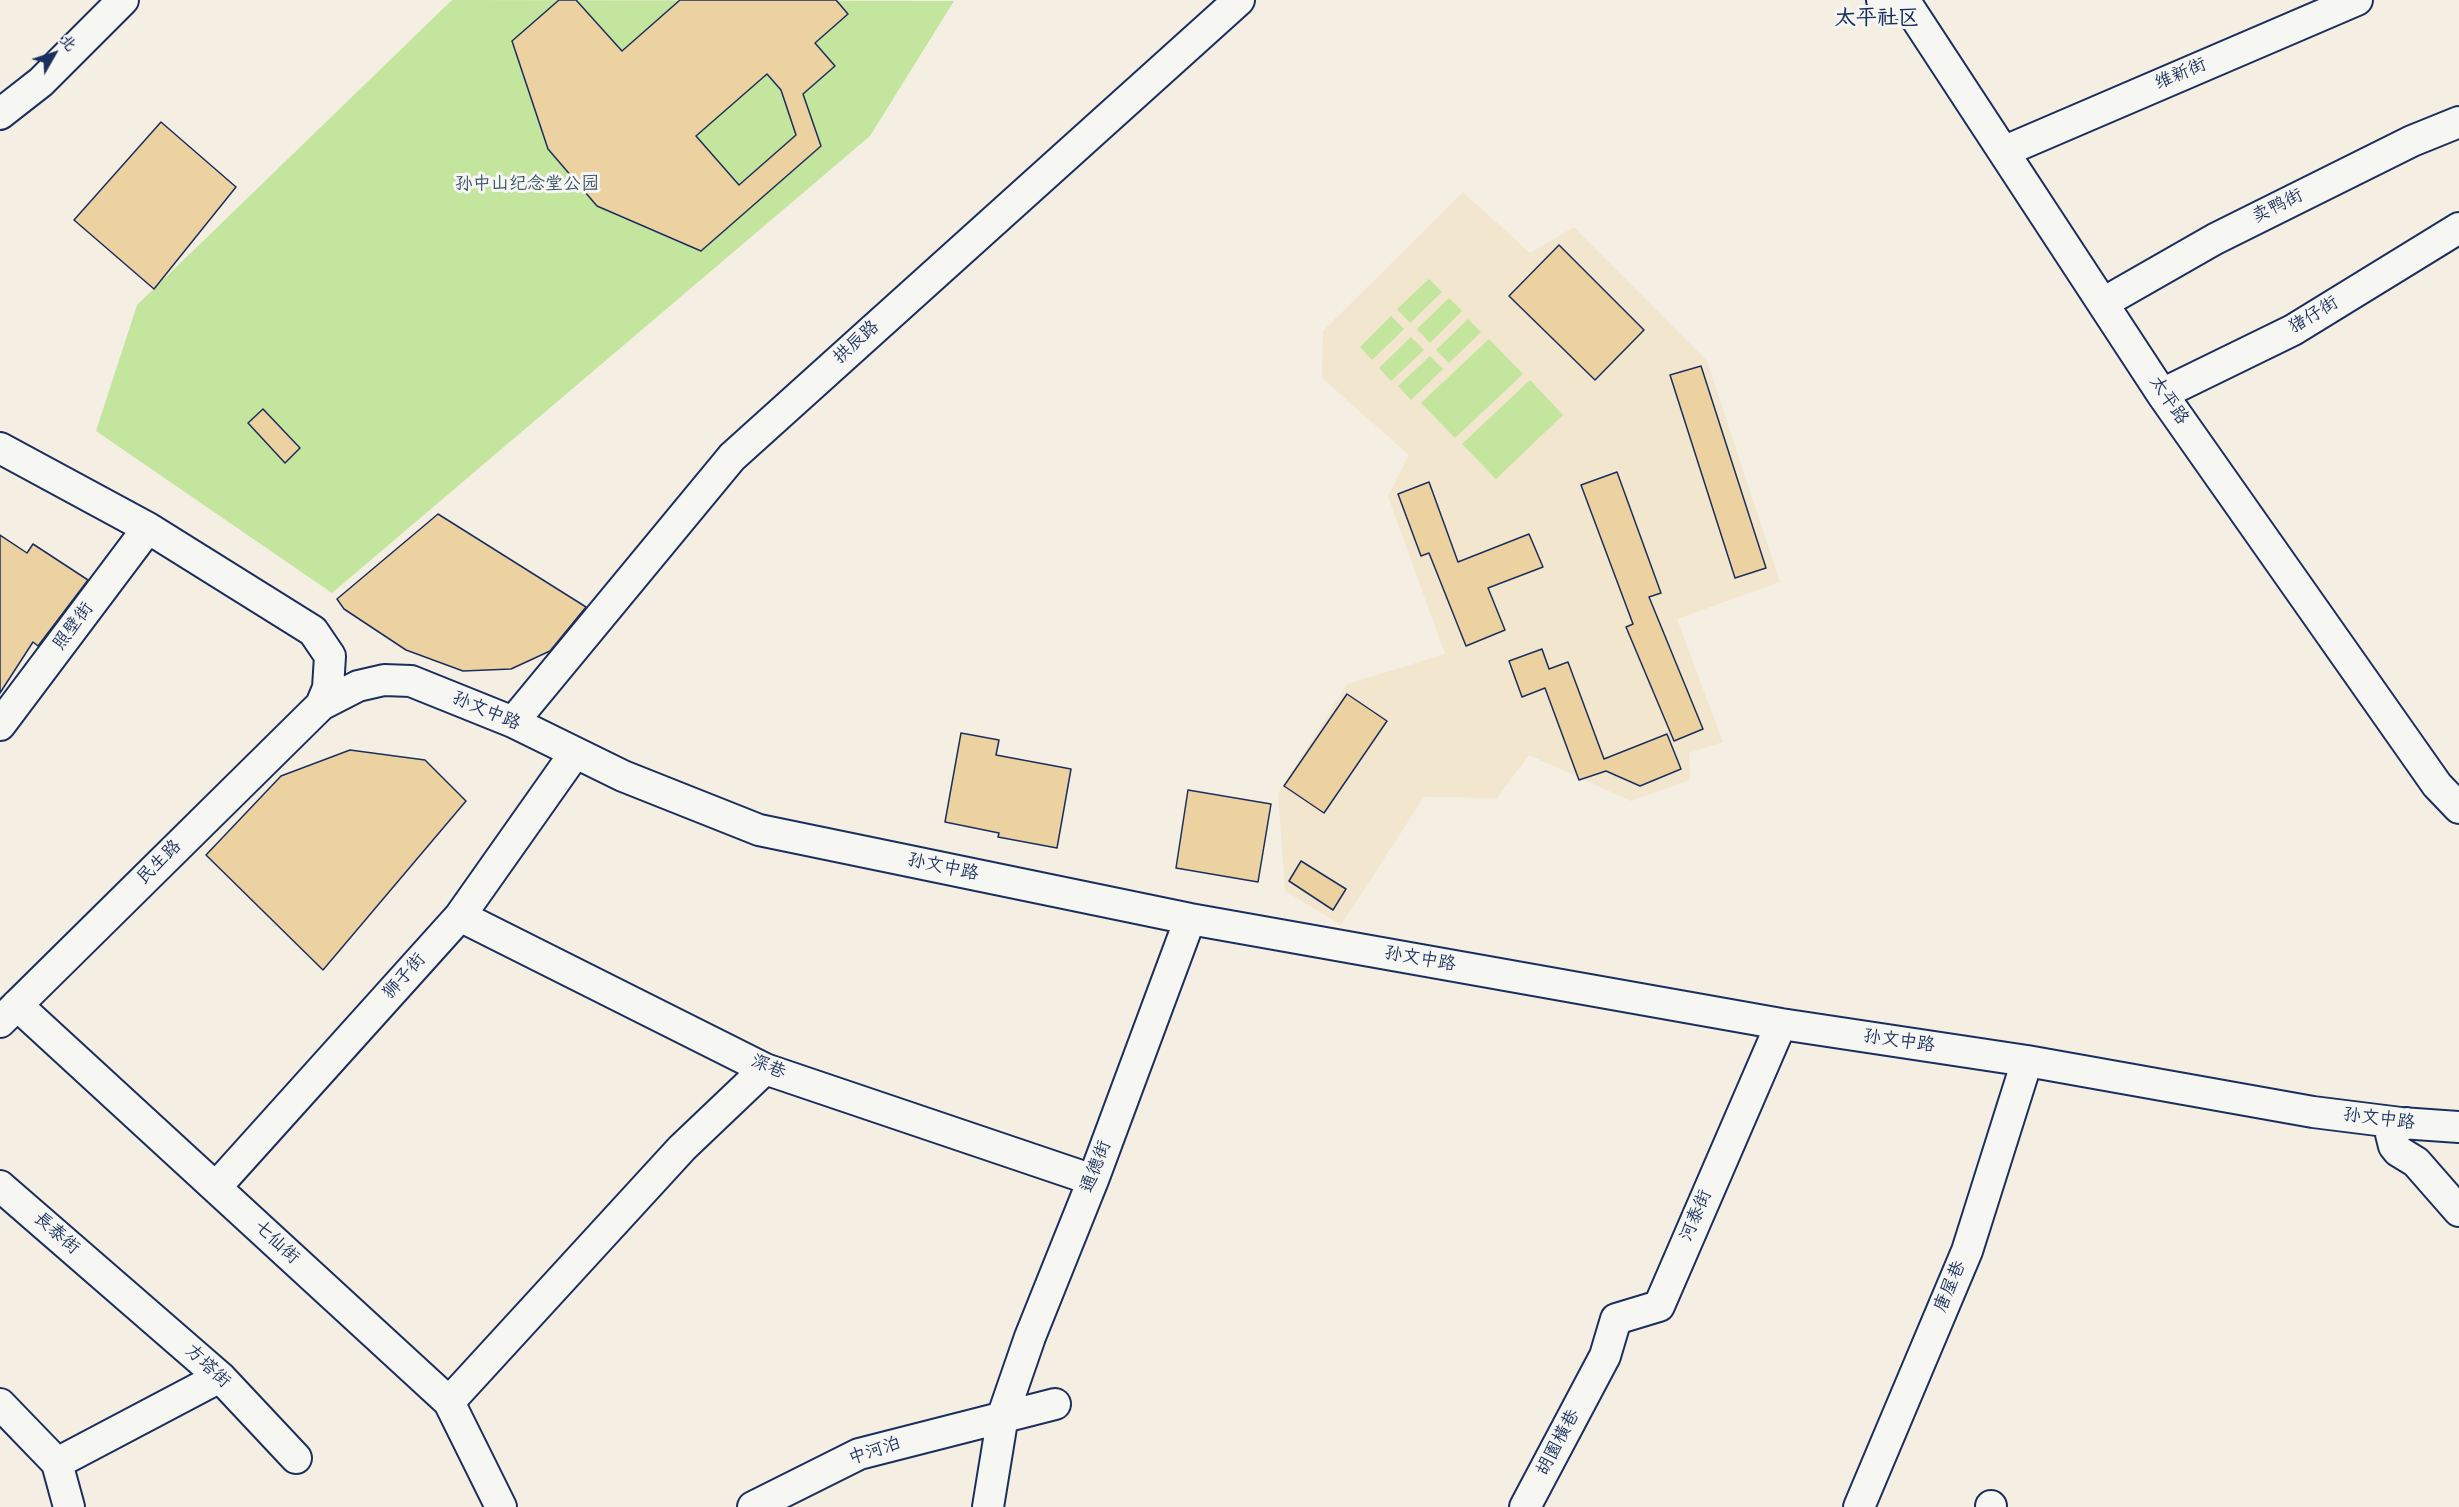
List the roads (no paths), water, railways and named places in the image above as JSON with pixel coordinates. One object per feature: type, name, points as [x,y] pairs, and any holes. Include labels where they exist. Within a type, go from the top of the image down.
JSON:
[{"type":"street","points":[[0,114],[41,82],[123,0]]},
{"type":"street","name":"维新街","points":[[2005,151],[2357,0]]},
{"type":"street","name":"太平路","points":[[1900,2],[2005,151],[2162,394],[2437,785],[2459,808]]},
{"type":"street","name":"拱辰路","points":[[513,722],[732,457],[1220,6]]},
{"type":"street","name":"卖鸭街","points":[[2103,303],[2215,238],[2412,141],[2459,122]]},
{"type":"street","name":"猪仔街","points":[[2162,394],[2294,330],[2459,228]]},
{"type":"street","points":[[0,448],[148,528],[314,631],[330,656],[328,688],[321,705]]},
{"type":"street","name":"照壁街","points":[[0,725],[148,528]]},
{"type":"street","name":"孙文中路","points":[[321,705],[358,686],[384,680],[411,681],[513,722],[623,776],[759,830],[1190,919],[1781,1024],[2027,1061],[2313,1112],[2408,1124],[2459,1127]]},
{"type":"street","name":"民生路","points":[[8,1013],[321,705]]},
{"type":"street","name":"狮子街","points":[[216,1187],[460,916],[575,753]]},
{"type":"street","name":"深巷","points":[[460,916],[765,1069],[1093,1180]]},
{"type":"street","name":"通德街","points":[[987,1507],[1003,1415],[1030,1337],[1093,1180],[1190,919]]},
{"type":"street","name":"七仙街","points":[[8,1013],[216,1187],[449,1402],[501,1507]]},
{"type":"street","name":"河泰街","points":[[1593,1380],[1605,1356],[1616,1319],[1659,1306],[1781,1024]]},
{"type":"street","name":"唐屋巷","points":[[1859,1507],[1967,1251],[2027,1061]]},
{"type":"street","points":[[449,1402],[682,1148],[765,1069]]},
{"type":"street","points":[[2408,1124],[2394,1130],[2391,1134],[2394,1146],[2416,1162],[2459,1211]]},
{"type":"street","name":"長泰街","points":[[0,1186],[111,1283]]},
{"type":"street","name":"方塔街","points":[[111,1283],[220,1377],[296,1458]]},
{"type":"street","points":[[57,1463],[220,1377]]},
{"type":"street","name":"胡園橫巷","points":[[1525,1507],[1593,1380]]},
{"type":"street","points":[[0,1404],[57,1463],[69,1507]]},
{"type":"street","name":"中河泊","points":[[753,1507],[859,1454],[1003,1415],[1054,1404]]},
{"type":"district","name":"太平社区","points":[[1877,20]]},
{"type":"park label","name":"孙中山纪念堂公园","points":[[527,185]]}]
